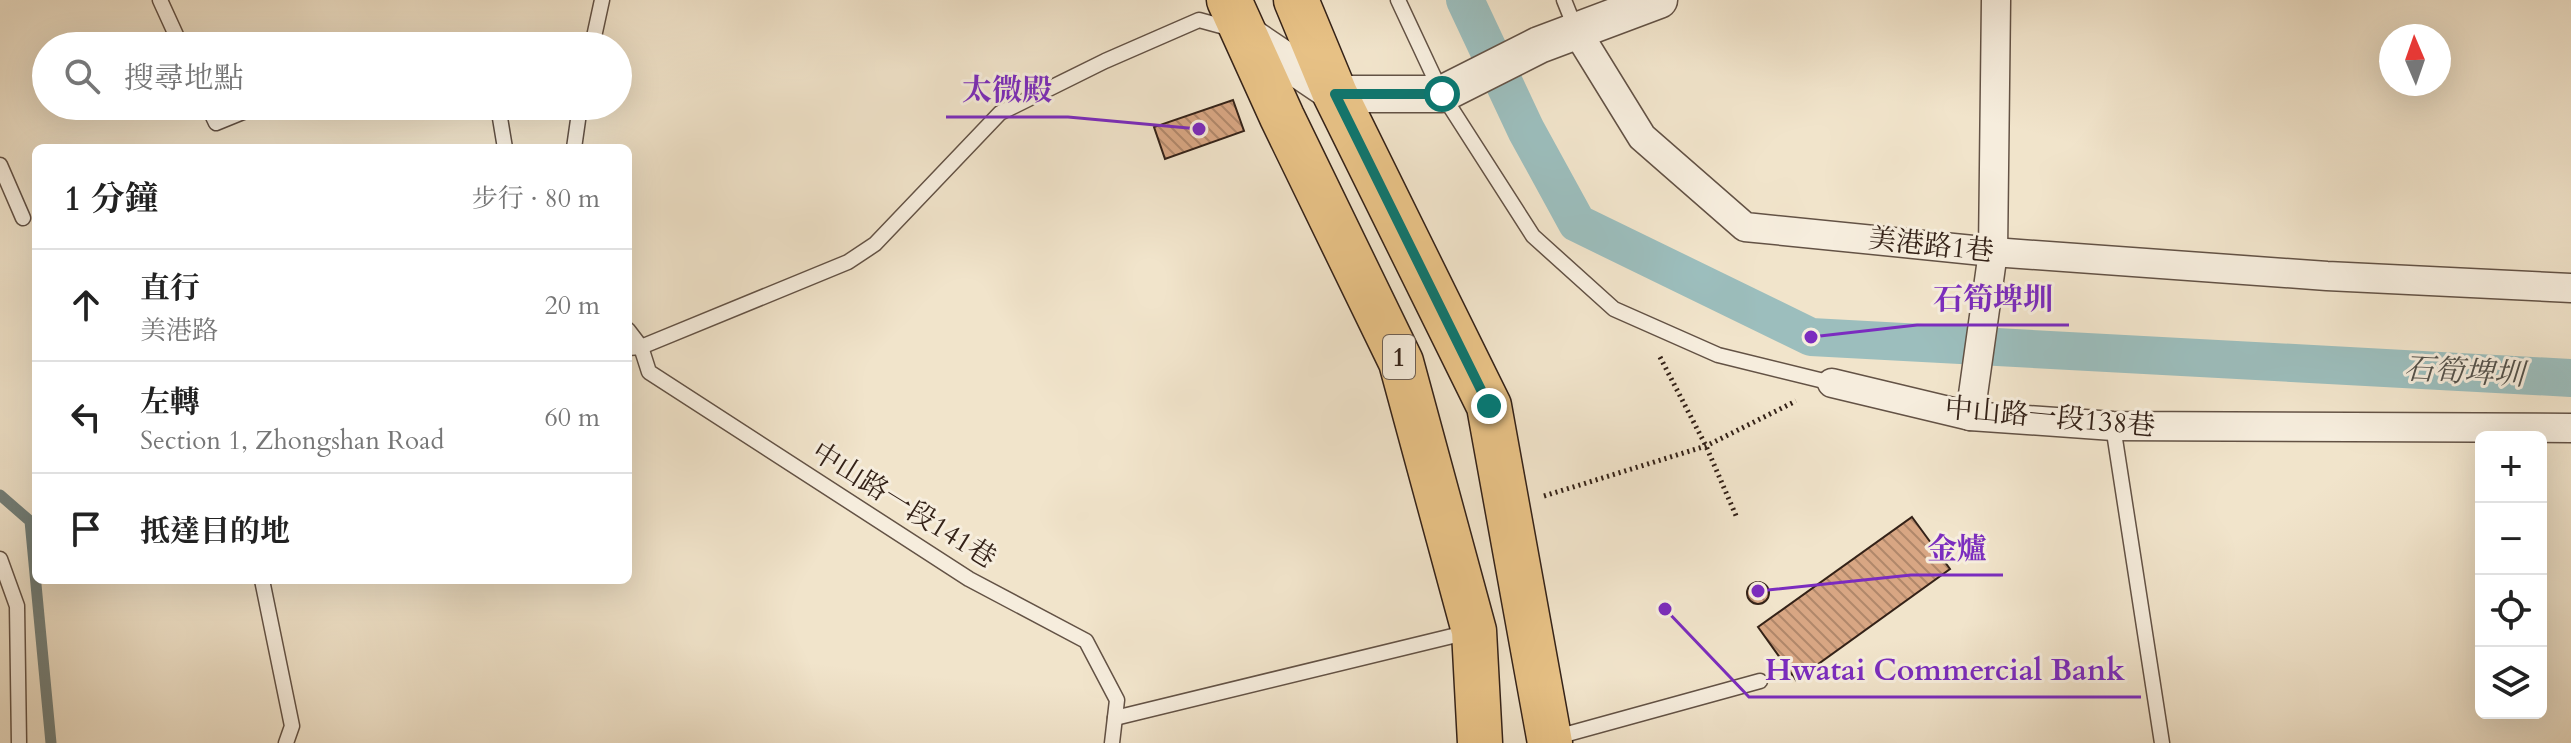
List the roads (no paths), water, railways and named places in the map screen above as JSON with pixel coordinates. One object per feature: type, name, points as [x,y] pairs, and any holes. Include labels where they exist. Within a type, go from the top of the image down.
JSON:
[{"type":"main road","name":"1","points":[[1296,0],[1335,94],[1489,406],[1549,741]]},
{"type":"main road","name":"1","points":[[1236,16],[1401,362],[1474,631],[1480,743]]},
{"type":"street","points":[[1236,16],[1335,94],[1454,88],[1539,45],[1570,15],[1659,0]]},
{"type":"street","points":[[1970,416],[1993,252],[1996,0]]},
{"type":"street","name":"美港路1巷","points":[[1570,15],[1642,137],[1745,227],[1993,252],[2327,276],[2571,288]]},
{"type":"street","name":"中山路一段138巷","points":[[1832,383],[1970,416],[2113,426],[2571,428]]},
{"type":"lane","points":[[160,0],[175,32]]},
{"type":"lane","points":[[595,32],[602,0]]},
{"type":"lane","points":[[1398,0],[1454,88],[1533,236],[1614,309],[1718,355],[1832,383]]},
{"type":"lane","points":[[635,347],[848,262],[875,244],[1000,113],[1105,61],[1199,20],[1236,16]]},
{"type":"lane","points":[[500,120],[504,144]]},
{"type":"lane","points":[[575,144],[578,120]]},
{"type":"lane","points":[[0,165],[23,218]]},
{"type":"lane","name":"中山路一段141巷","points":[[635,347],[649,372],[969,579],[1086,641],[1117,700],[1112,743]]},
{"type":"lane","points":[[2113,426],[2162,743]]},
{"type":"lane","points":[[0,559],[17,606],[19,743]]},
{"type":"lane","points":[[263,584],[292,726],[286,743]]},
{"type":"lane","points":[[1115,718],[1474,631]]},
{"type":"lane","points":[[1549,741],[1760,681]]},
{"type":"waterway","name":"石筍埤圳","points":[[1465,0],[1526,130],[1577,223],[1811,337],[2571,378]]},
{"type":"waterway","points":[[0,495],[30,521],[32,542]]},
{"type":"waterway","points":[[36,584],[51,743]]},
{"type":"place","name":"太微殿","points":[[1199,129]]},
{"type":"place","name":"石筍埤圳","points":[[1811,337]]},
{"type":"place","name":"金爐","points":[[1758,591]]},
{"type":"place","name":"Hwatai Commercial Bank","points":[[1665,609]]}]
